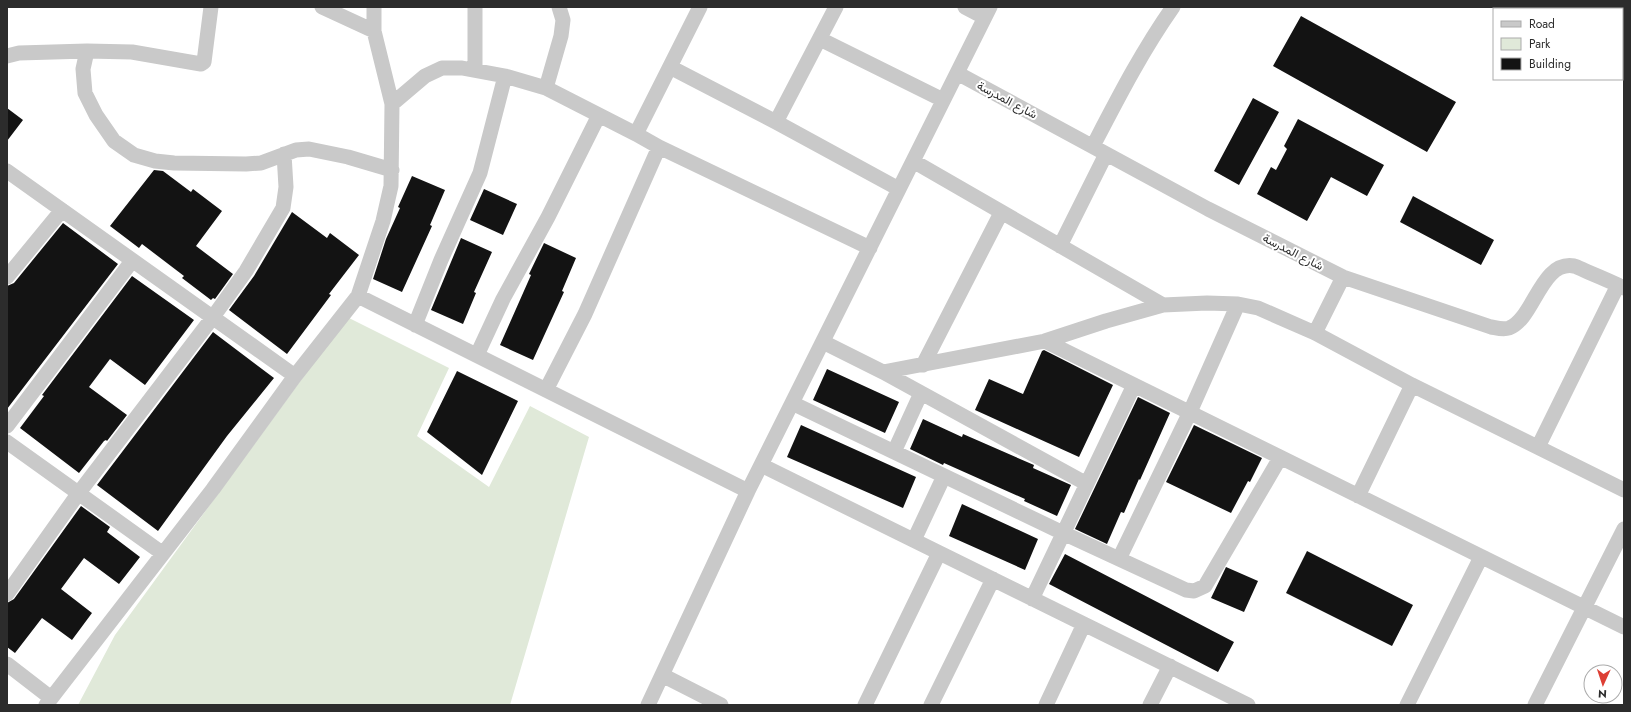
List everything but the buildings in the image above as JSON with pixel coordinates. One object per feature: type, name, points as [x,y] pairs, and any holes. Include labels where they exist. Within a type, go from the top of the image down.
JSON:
[{"type":"street","points":[[7,56],[19,53],[87,51],[132,52],[201,64],[204,62],[211,7]]},
{"type":"street","points":[[322,7],[374,31]]},
{"type":"street","points":[[7,664],[48,701],[213,489],[295,376],[358,296],[383,221],[391,186],[392,170],[392,104],[374,31],[374,7]]},
{"type":"street","points":[[475,7],[475,70]]},
{"type":"street","points":[[546,88],[561,36],[563,20],[559,7]]},
{"type":"street","points":[[636,134],[700,7]]},
{"type":"street","points":[[776,122],[836,7]]},
{"type":"street","points":[[648,705],[748,491],[987,12],[965,7]]},
{"type":"street","points":[[1092,146],[1136,63],[1173,7]]},
{"type":"street","points":[[820,39],[943,100]]},
{"type":"street","points":[[87,51],[83,69],[84,93],[96,115],[114,141],[134,155],[155,161],[174,163],[246,164],[261,163],[296,150],[309,149],[348,157],[392,170]]},
{"type":"street","points":[[670,67],[776,122],[899,189]]},
{"type":"street","points":[[392,104],[425,76],[442,68],[462,68],[475,70],[505,76],[546,88],[600,115],[658,147],[870,248]]},
{"type":"street","name":"شارع المدرسة","points":[[957,73],[1208,209],[1343,277],[1491,327],[1500,329],[1508,328],[1517,323],[1548,277],[1555,269],[1563,266],[1574,266],[1621,287]]},
{"type":"street","points":[[415,324],[441,260],[480,173],[505,76]]},
{"type":"street","points":[[477,355],[503,299],[548,217],[600,115]]},
{"type":"street","points":[[546,390],[585,314],[658,147]]},
{"type":"street","points":[[7,594],[78,494],[213,317],[246,271],[283,208],[286,187],[284,154]]},
{"type":"street","points":[[1060,246],[1106,154]]},
{"type":"street","points":[[913,161],[1163,306]]},
{"type":"street","points":[[7,171],[295,376]]},
{"type":"street","points":[[7,276],[62,210]]},
{"type":"street","points":[[923,365],[1001,213]]},
{"type":"street","points":[[7,426],[132,261]]},
{"type":"street","points":[[1315,333],[1343,277]]},
{"type":"street","points":[[1538,447],[1621,287]]},
{"type":"street","points":[[358,296],[748,491]]},
{"type":"street","points":[[883,372],[1045,341],[1106,321],[1163,306],[1207,303],[1238,304],[1258,308],[1275,314],[1315,333],[1412,384],[1624,490]]},
{"type":"street","points":[[1119,559],[1190,412],[1238,304]]},
{"type":"street","points":[[1045,341],[1624,627]]},
{"type":"street","points":[[823,342],[883,372],[1087,484]]},
{"type":"street","points":[[1358,496],[1412,384]]},
{"type":"street","points":[[1032,599],[1134,385]]},
{"type":"street","points":[[894,452],[921,393]]},
{"type":"street","points":[[792,403],[1063,533],[1186,590],[1194,591],[1205,586],[1280,458]]},
{"type":"street","points":[[7,442],[162,553]]},
{"type":"street","points":[[761,465],[1248,705]]},
{"type":"street","points":[[914,540],[944,476]]},
{"type":"street","points":[[1535,705],[1624,529]]},
{"type":"street","points":[[865,705],[939,553]]},
{"type":"street","points":[[1407,705],[1481,557]]},
{"type":"street","points":[[931,705],[992,579]]},
{"type":"street","points":[[1046,705],[1084,624]]},
{"type":"street","points":[[1150,705],[1170,666]]},
{"type":"street","points":[[662,675],[722,705]]},
{"type":"green space","points":[[347,317],[449,368],[417,436],[489,487],[530,406],[589,437],[510,705],[78,705],[115,635]]}]
